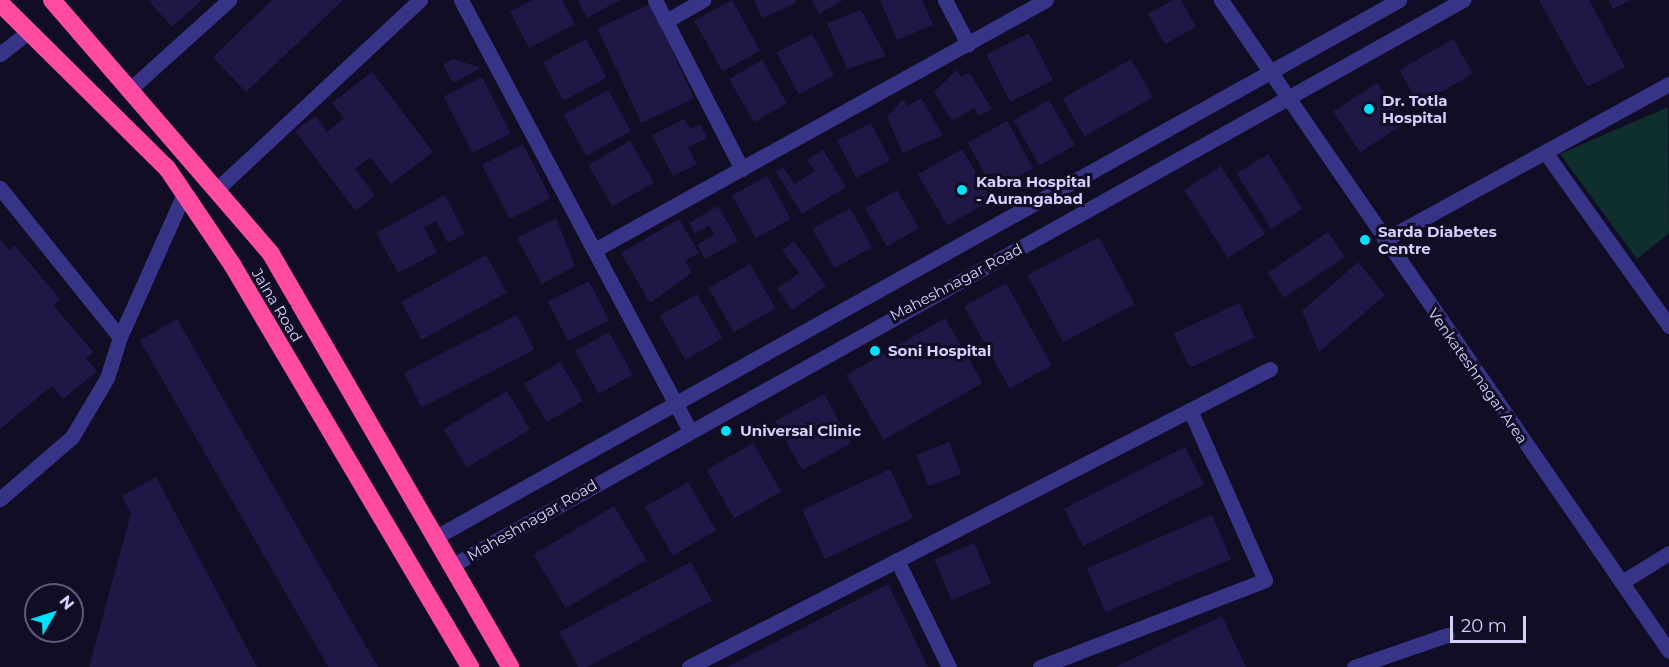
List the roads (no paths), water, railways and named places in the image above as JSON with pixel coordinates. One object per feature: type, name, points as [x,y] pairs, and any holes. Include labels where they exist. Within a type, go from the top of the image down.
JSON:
[{"type":"highway","name":"Jalna Road","points":[[52,0],[271,254],[510,667]]},
{"type":"highway","name":"Jalna Road","points":[[0,3],[167,168],[233,266],[470,667]]},
{"type":"street","points":[[129,90],[229,0]]},
{"type":"street","points":[[216,190],[420,0]]},
{"type":"street","points":[[461,0],[598,248],[690,430]]},
{"type":"street","points":[[655,0],[742,169]]},
{"type":"street","points":[[666,21],[703,0]]},
{"type":"street","points":[[945,0],[968,44]]},
{"type":"street","points":[[598,248],[1047,0]]},
{"type":"street","name":"Venkateshnagar Area","points":[[1221,0],[1288,101],[1669,651]]},
{"type":"street","name":"Maheshnagar Road","points":[[434,538],[1399,0]]},
{"type":"street","name":"Maheshnagar Road","points":[[451,566],[690,430],[1288,101],[1463,0]]},
{"type":"street","points":[[0,54],[28,32]]},
{"type":"street","points":[[1384,240],[1669,84]]},
{"type":"street","points":[[1545,152],[1669,326]]},
{"type":"street","points":[[0,189],[120,337]]},
{"type":"street","points":[[0,499],[72,437],[107,378],[120,337],[184,194]]},
{"type":"street","points":[[689,667],[1270,369]]},
{"type":"street","points":[[1040,667],[1264,580],[1190,410]]},
{"type":"street","points":[[1622,582],[1669,553]]},
{"type":"street","points":[[897,560],[949,667]]},
{"type":"street","points":[[1354,667],[1447,635]]},
{"type":"place","name":"Dr. Totla Hospital","points":[[1369,109]]},
{"type":"place","name":"Kabra Hospital - Aurangabad","points":[[962,190]]},
{"type":"place","name":"Sarda Diabetes Centre","points":[[1365,240]]},
{"type":"place","name":"Soni Hospital","points":[[875,351]]},
{"type":"place","name":"Universal Clinic","points":[[726,431]]}]
